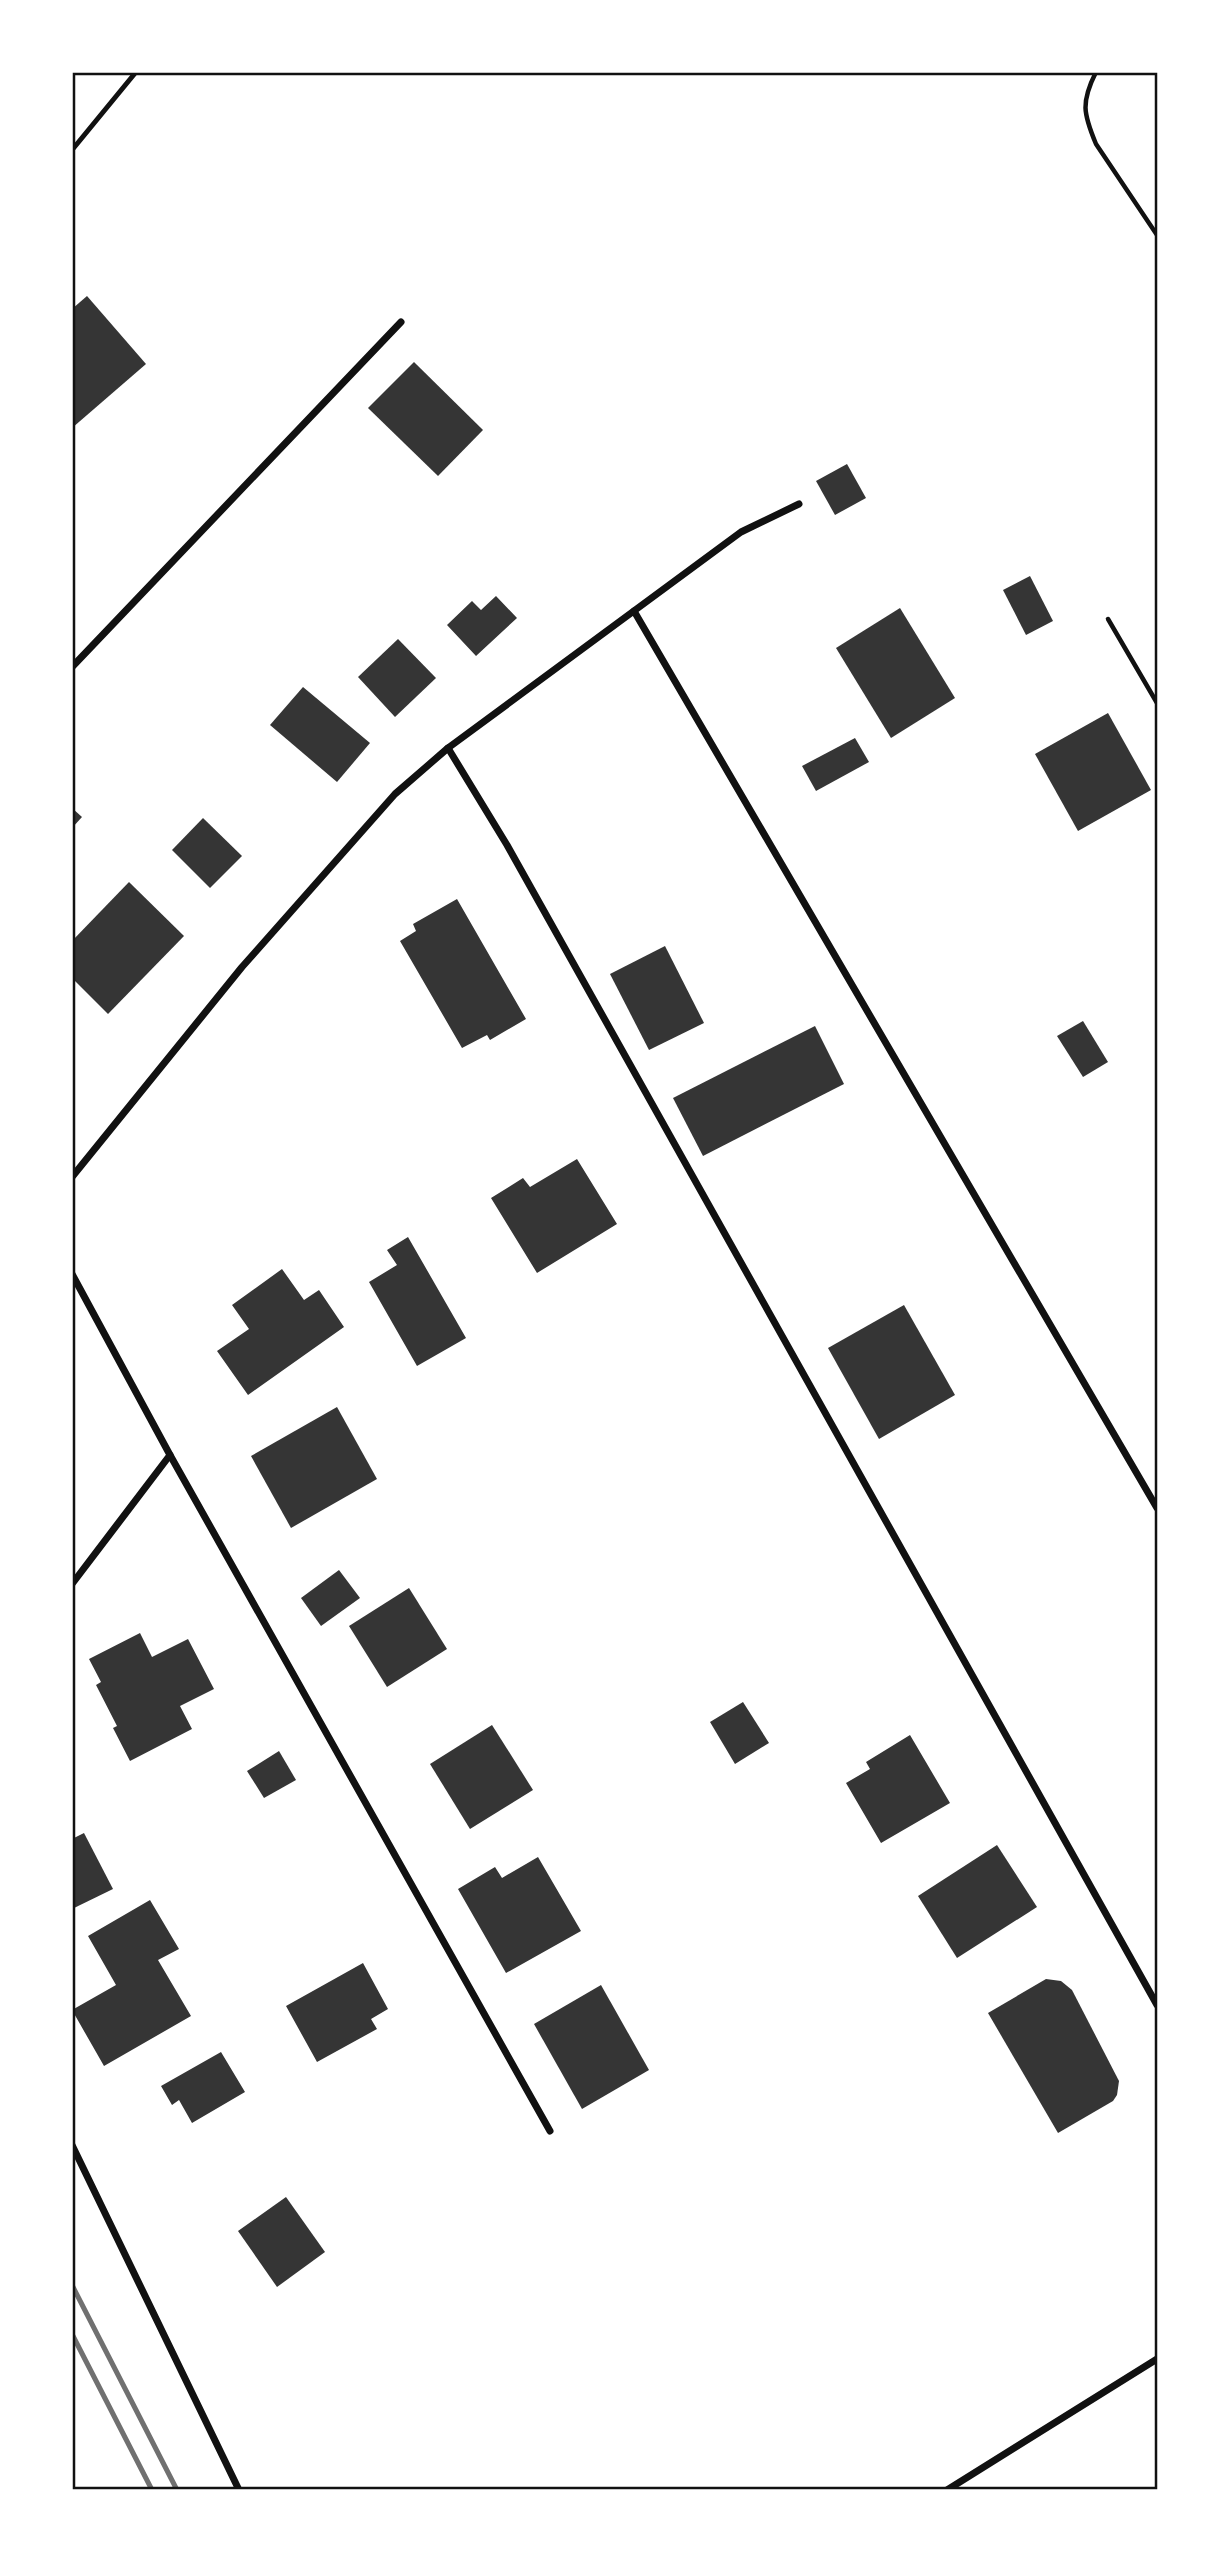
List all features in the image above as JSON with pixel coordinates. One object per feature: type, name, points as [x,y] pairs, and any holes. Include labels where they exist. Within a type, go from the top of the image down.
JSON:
[{"type":"street","points":[[72,667],[401,323]]},
{"type":"street","points":[[72,1177],[242,967],[395,794],[449,748],[741,532],[799,504]]},
{"type":"street","points":[[635,611],[1157,1508]]},
{"type":"street","points":[[449,748],[527,881],[1157,2005]]},
{"type":"street","points":[[72,1274],[170,1455],[550,2131]]},
{"type":"street","points":[[72,1584],[170,1455]]},
{"type":"street","points":[[72,2145],[239,2490]]},
{"type":"street","points":[[947,2490],[1157,2358]]},
{"type":"lane","points":[[72,150],[136,72]]},
{"type":"path","points":[[1096,72],[1088,87],[1084,105],[1089,127],[1096,144],[1157,235]]},
{"type":"path","points":[[1108,620],[1157,703]]},
{"type":"building","points":[[87,296],[146,364],[72,428],[72,309]]},
{"type":"building","points":[[414,362],[483,430],[438,476],[368,408]]},
{"type":"building","points":[[847,464],[866,498],[835,515],[816,481]]},
{"type":"building","points":[[1030,576],[1053,621],[1026,635],[1003,590]]},
{"type":"building","points":[[496,596],[517,618],[476,656],[447,625],[472,601],[481,610]]},
{"type":"building","points":[[900,608],[955,698],[891,738],[836,648]]},
{"type":"building","points":[[398,639],[436,678],[395,717],[358,677]]},
{"type":"building","points":[[303,687],[370,743],[337,782],[270,725]]},
{"type":"building","points":[[1108,713],[1151,790],[1078,831],[1035,754]]},
{"type":"building","points":[[855,738],[869,762],[816,791],[802,766]]},
{"type":"building","points":[[72,808],[82,817],[72,828]]},
{"type":"building","points":[[203,818],[242,856],[210,888],[172,850]]},
{"type":"building","points":[[129,882],[184,936],[108,1014],[72,978],[72,941]]},
{"type":"building","points":[[457,899],[526,1019],[490,1040],[487,1035],[462,1048],[400,941],[416,931],[413,924]]},
{"type":"building","points":[[665,946],[704,1023],[649,1050],[610,974]]},
{"type":"building","points":[[1083,1021],[1108,1062],[1083,1077],[1057,1036]]},
{"type":"building","points":[[815,1026],[844,1084],[703,1156],[673,1098]]},
{"type":"building","points":[[577,1159],[617,1224],[537,1273],[491,1198],[523,1178],[530,1187]]},
{"type":"building","points":[[408,1237],[466,1338],[417,1366],[369,1282],[397,1265],[387,1250]]},
{"type":"building","points":[[282,1269],[304,1300],[319,1290],[344,1327],[248,1395],[217,1351],[249,1329],[232,1305]]},
{"type":"building","points":[[904,1305],[955,1395],[879,1439],[828,1348]]},
{"type":"building","points":[[337,1407],[377,1479],[291,1528],[251,1456]]},
{"type":"building","points":[[339,1570],[360,1598],[321,1626],[301,1598]]},
{"type":"building","points":[[409,1588],[447,1649],[387,1687],[349,1626]]},
{"type":"building","points":[[140,1633],[152,1657],[188,1639],[214,1689],[180,1706],[192,1729],[130,1761],[113,1728],[117,1726],[96,1685],[101,1682],[89,1659]]},
{"type":"building","points":[[743,1702],[769,1743],[735,1764],[710,1722]]},
{"type":"building","points":[[492,1725],[533,1790],[470,1829],[430,1764]]},
{"type":"building","points":[[910,1735],[950,1803],[881,1843],[846,1783],[870,1769],[866,1762]]},
{"type":"building","points":[[279,1751],[296,1780],[264,1798],[247,1771]]},
{"type":"building","points":[[84,1833],[113,1889],[72,1909],[72,1839]]},
{"type":"building","points":[[997,1845],[1037,1907],[957,1958],[918,1896]]},
{"type":"building","points":[[538,1857],[581,1931],[506,1973],[458,1889],[495,1867],[502,1878]]},
{"type":"building","points":[[150,1900],[179,1949],[158,1960],[191,2016],[104,2066],[72,2010],[116,1985],[88,1936]]},
{"type":"building","points":[[363,1963],[388,2009],[371,2019],[377,2029],[317,2062],[286,2006]]},
{"type":"building","points":[[1046,1979],[1061,1981],[1072,1990],[1119,2081],[1117,2095],[1113,2101],[1058,2133],[988,2013]]},
{"type":"building","points":[[601,1985],[649,2070],[582,2109],[534,2024]]},
{"type":"building","points":[[221,2052],[245,2092],[192,2123],[179,2100],[172,2105],[161,2086]]},
{"type":"building","points":[[286,2197],[325,2252],[277,2287],[238,2231]]},
{"type":"railway","points":[[72,2285],[177,2490]]},
{"type":"railway","points":[[72,2334],[152,2490]]}]
